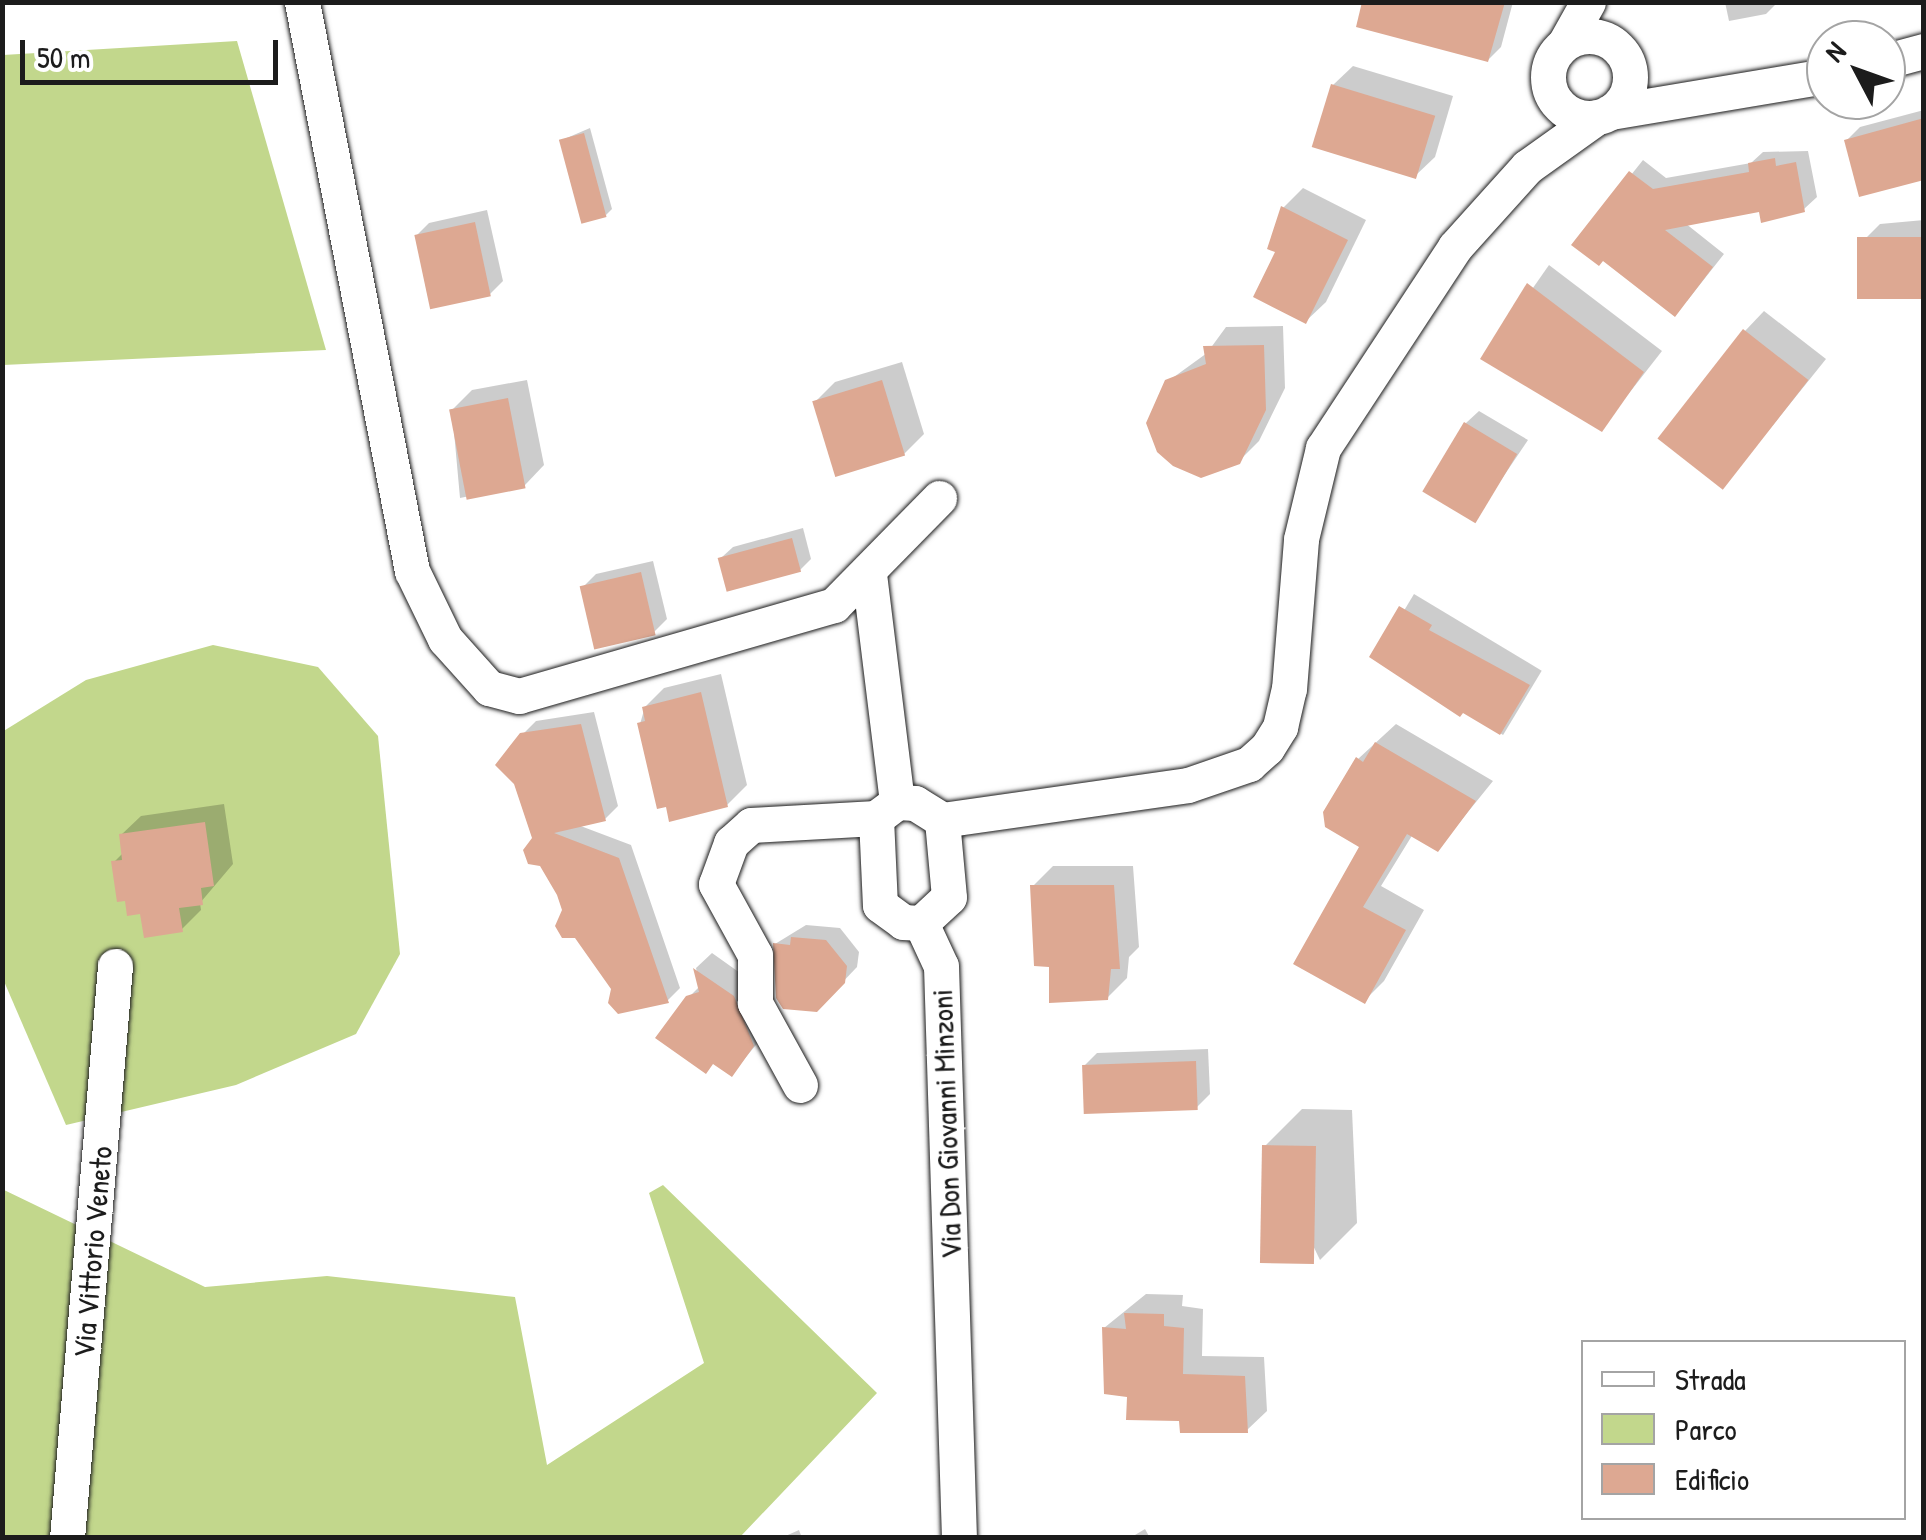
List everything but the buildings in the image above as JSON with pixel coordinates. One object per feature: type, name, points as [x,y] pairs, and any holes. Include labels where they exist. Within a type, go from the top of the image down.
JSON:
[{"type":"street","points":[[302,2],[412,571],[446,638],[488,688],[519,696],[796,620],[834,605],[869,574],[939,498]]},
{"type":"street","points":[[1526,167],[1554,98],[1550,62],[1566,43],[1588,2]]},
{"type":"street","points":[[800,1086],[755,1003],[755,954],[716,884],[731,843],[751,825],[886,810],[915,803],[942,820],[1188,786],[1249,764],[1267,748],[1280,727],[1289,689],[1303,523],[1323,448],[1455,247],[1526,167],[1603,114],[1626,93],[1610,2]]},
{"type":"street","points":[[1566,43],[1590,36],[1679,101]]},
{"type":"street","points":[[1554,98],[1572,114],[1603,114],[1806,79]]},
{"type":"street","points":[[869,574],[886,810],[880,905],[904,922],[921,923],[949,898],[942,820]]},
{"type":"street","name":"Via Don Giovanni Minzoni","points":[[921,923],[940,966],[959,1538]]},
{"type":"street","name":"Via Vittorio Veneto","points":[[67,1538],[115,966]]},
{"type":"green space","points":[[237,41],[326,350],[3,365],[3,55]]},
{"type":"green space","points":[[213,645],[318,667],[378,736],[400,954],[356,1034],[236,1085],[66,1125],[3,979],[2,732],[86,680]]},
{"type":"green space","points":[[663,1185],[877,1393],[740,1537],[3,1537],[2,1189],[205,1287],[327,1276],[515,1297],[547,1465],[704,1363],[649,1193]]}]
